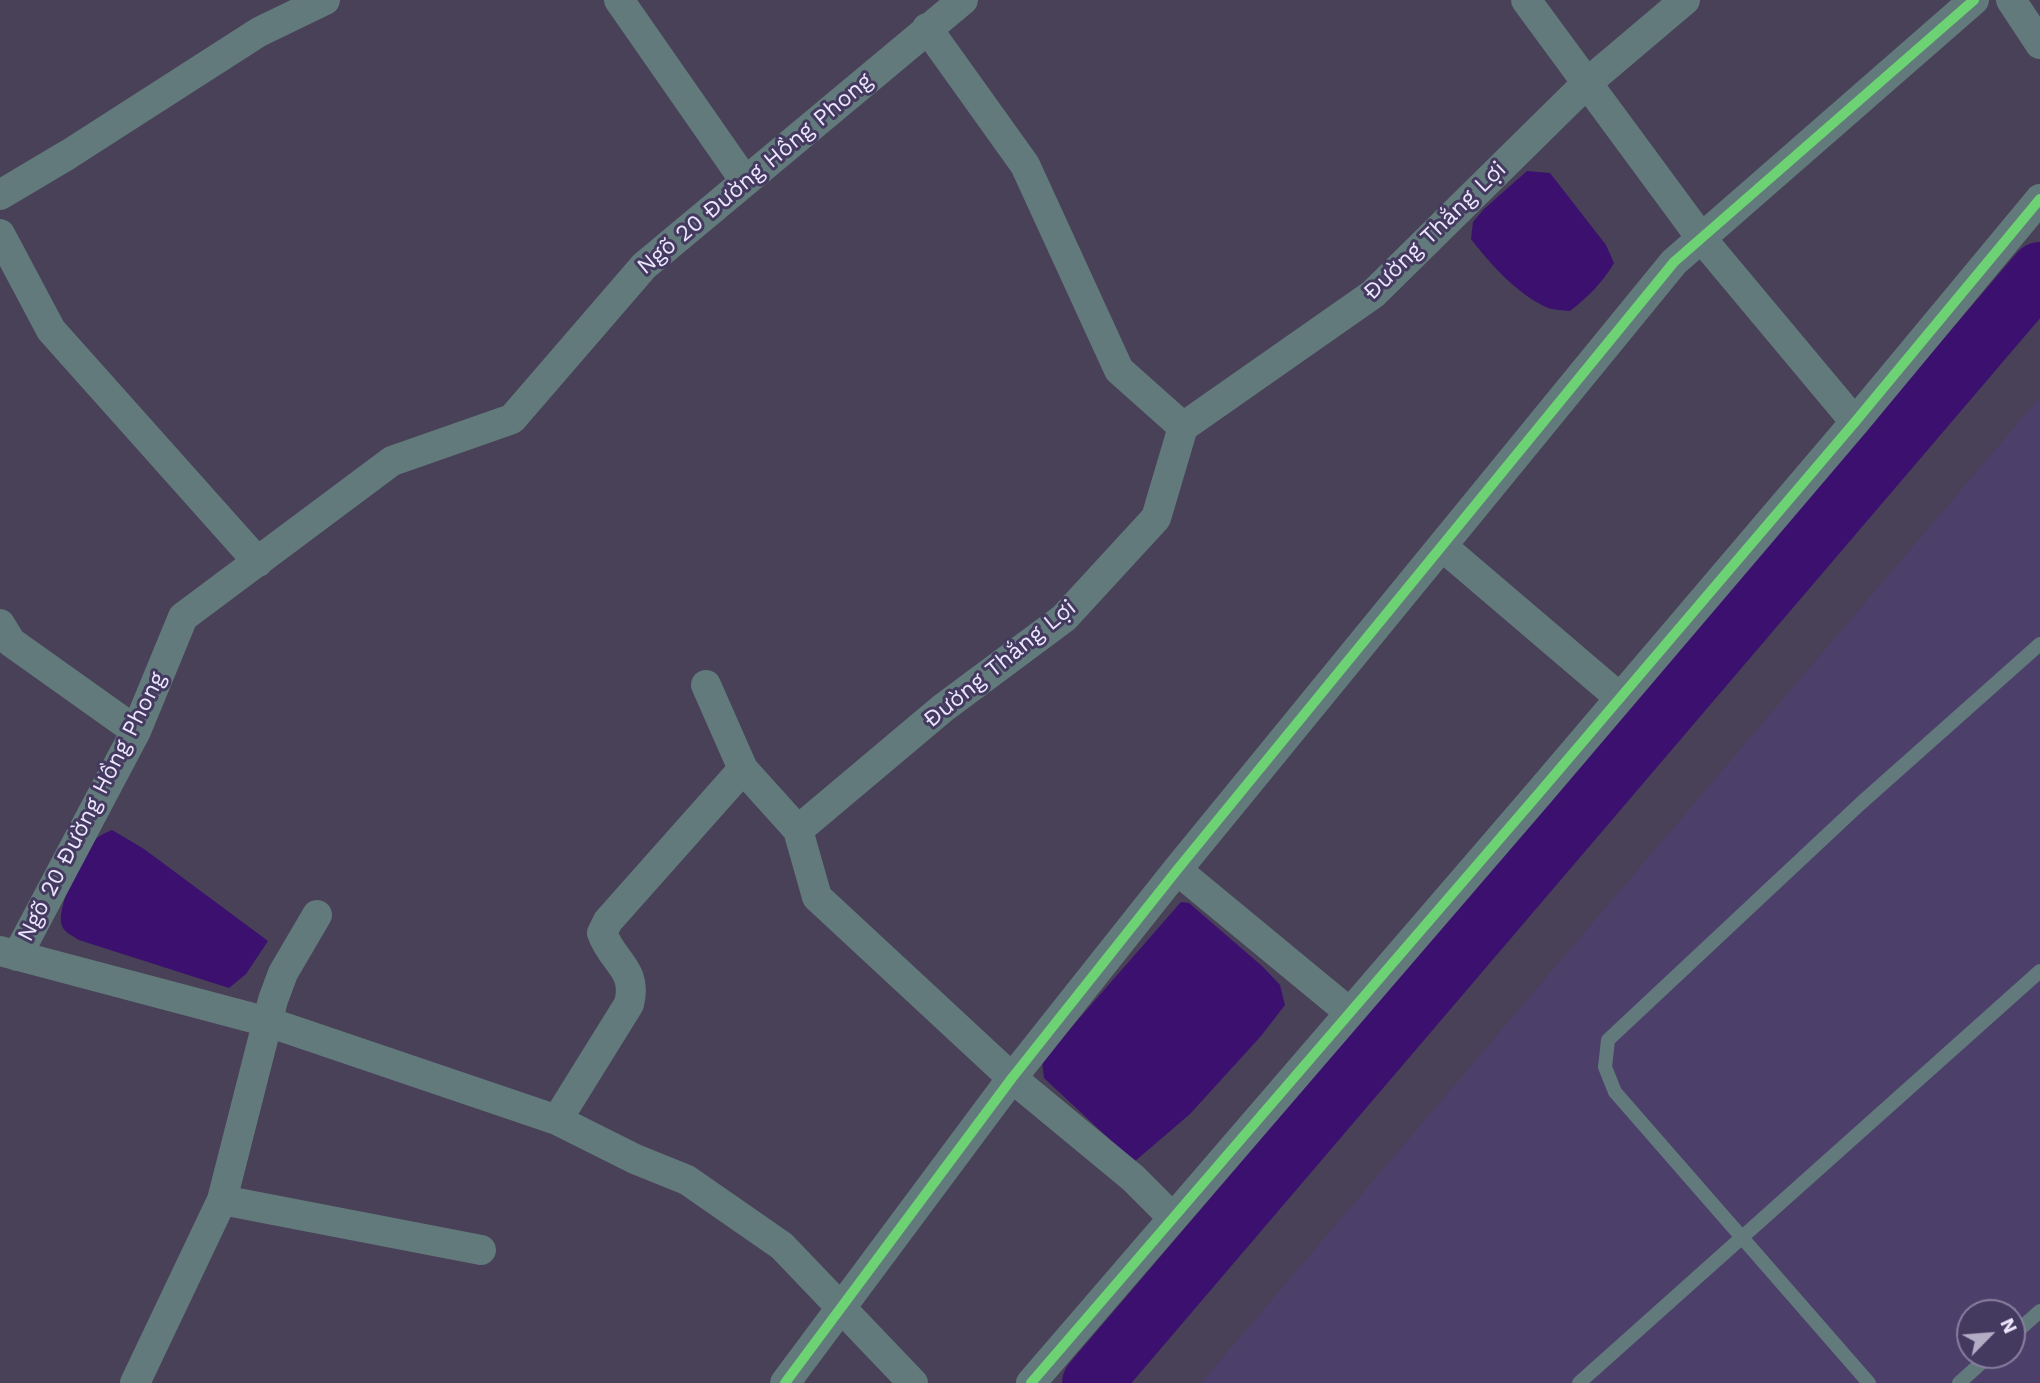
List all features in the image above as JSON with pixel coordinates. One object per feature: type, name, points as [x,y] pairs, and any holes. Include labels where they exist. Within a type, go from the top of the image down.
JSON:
[{"type":"street","points":[[0,195],[259,32],[325,0]]},
{"type":"street","points":[[619,0],[745,181]]},
{"type":"street","name":"Ngõ 20 Đường Hồng Phong","points":[[8,953],[136,731],[183,617],[392,461],[512,419],[644,266],[963,0]]},
{"type":"street","points":[[1526,0],[1702,239],[1855,422]]},
{"type":"street","name":"Đường Thắng Lợi","points":[[798,830],[943,708],[1064,618],[1156,518],[1183,427],[1373,294],[1587,83],[1650,12],[1685,0]]},
{"type":"street","points":[[785,1383],[1012,1078],[1177,870],[1674,262],[1974,0]]},
{"type":"street","points":[[2011,0],[2040,44]]},
{"type":"street","points":[[928,28],[1025,164],[1119,370],[1183,427]]},
{"type":"street","points":[[1031,1383],[1620,698],[2040,199]]},
{"type":"street","points":[[0,234],[51,330],[258,562]]},
{"type":"street","points":[[1443,547],[1620,698]]},
{"type":"street","points":[[0,624],[10,642],[136,731]]},
{"type":"street","points":[[706,685],[743,769],[798,830],[817,897],[1012,1078],[1133,1178],[1172,1217]]},
{"type":"street","points":[[557,1120],[628,1004],[632,991],[631,979],[606,944],[602,933],[608,921],[743,769]]},
{"type":"street","points":[[1177,870],[1349,1012]]},
{"type":"street","points":[[135,1383],[222,1200],[283,973],[317,915]]},
{"type":"street","points":[[8,953],[268,1022],[557,1120],[635,1159],[687,1180],[782,1246],[913,1383]]},
{"type":"street","points":[[222,1200],[481,1250]]},
{"type":"lane","points":[[1869,1383],[1615,1092],[1605,1067],[1608,1040],[1860,804],[2040,644]]},
{"type":"lane","points":[[1579,1383],[2040,971]]},
{"type":"lane","points":[[2026,1324],[2040,1311]]},
{"type":"lane","points":[[1959,1383],[1974,1369]]},
{"type":"shaded area","points":[[1527,171],[1550,173],[1606,245],[1614,263],[1595,289],[1570,311],[1548,308],[1515,287],[1471,239],[1473,222]]},
{"type":"shaded area","points":[[2040,397],[2040,1383],[1201,1383]]},
{"type":"shaded area","points":[[112,830],[144,849],[268,941],[246,974],[229,988],[79,940],[65,931],[61,922],[63,903],[77,868],[93,842]]},
{"type":"shaded area","points":[[1181,902],[1189,903],[1263,967],[1280,985],[1285,1005],[1261,1036],[1190,1114],[1134,1162],[1044,1078],[1042,1061]]},
{"type":"waterway","points":[[1092,1383],[2040,272]]},
{"type":"cycle path","points":[[785,1383],[1012,1078],[1177,870],[1674,262],[1974,0]]},
{"type":"cycle path","points":[[1031,1383],[1540,792],[1855,422],[2040,199]]}]
